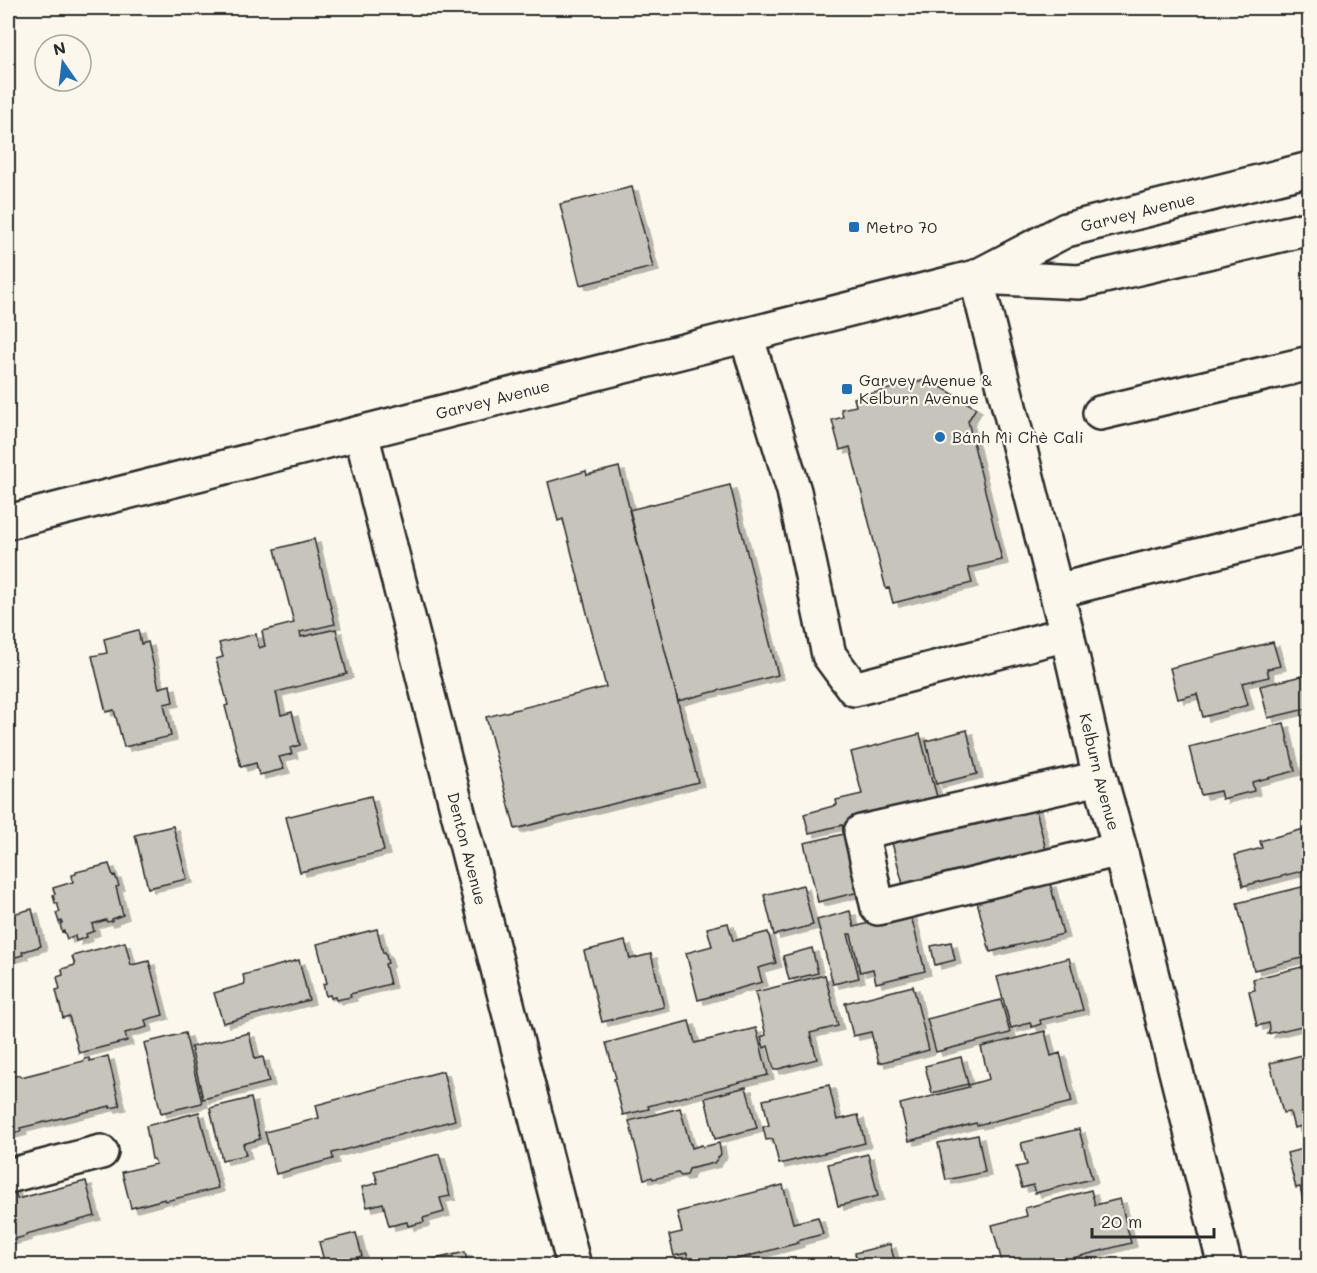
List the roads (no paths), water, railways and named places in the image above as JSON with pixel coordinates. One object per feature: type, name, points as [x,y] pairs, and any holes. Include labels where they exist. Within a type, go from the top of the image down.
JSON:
[{"type":"street","name":"Garvey Avenue","points":[[8,522],[976,277],[1066,230],[1310,169]]},
{"type":"street","name":"Garvey Avenue","points":[[976,277],[1079,282],[1310,228]]},
{"type":"street","name":"Kelburn Avenue","points":[[976,277],[1056,591],[1100,777],[1225,1266]]},
{"type":"street","points":[[746,335],[794,491],[829,655],[854,689],[1066,634]]},
{"type":"street","points":[[1100,413],[1310,363]]},
{"type":"street","name":"Denton Avenue","points":[[361,433],[574,1266]]},
{"type":"street","points":[[1056,591],[1310,528]]},
{"type":"street","points":[[1100,777],[861,832],[878,908],[1120,849]]},
{"type":"street","points":[[8,1176],[101,1152]]},
{"type":"place","name":"Metro 70","points":[[854,227]]},
{"type":"place","name":"Garvey Avenue & Kelburn Avenue","points":[[847,389]]},
{"type":"place","name":"Bánh Mì Chè Cali","points":[[940,437]]}]
